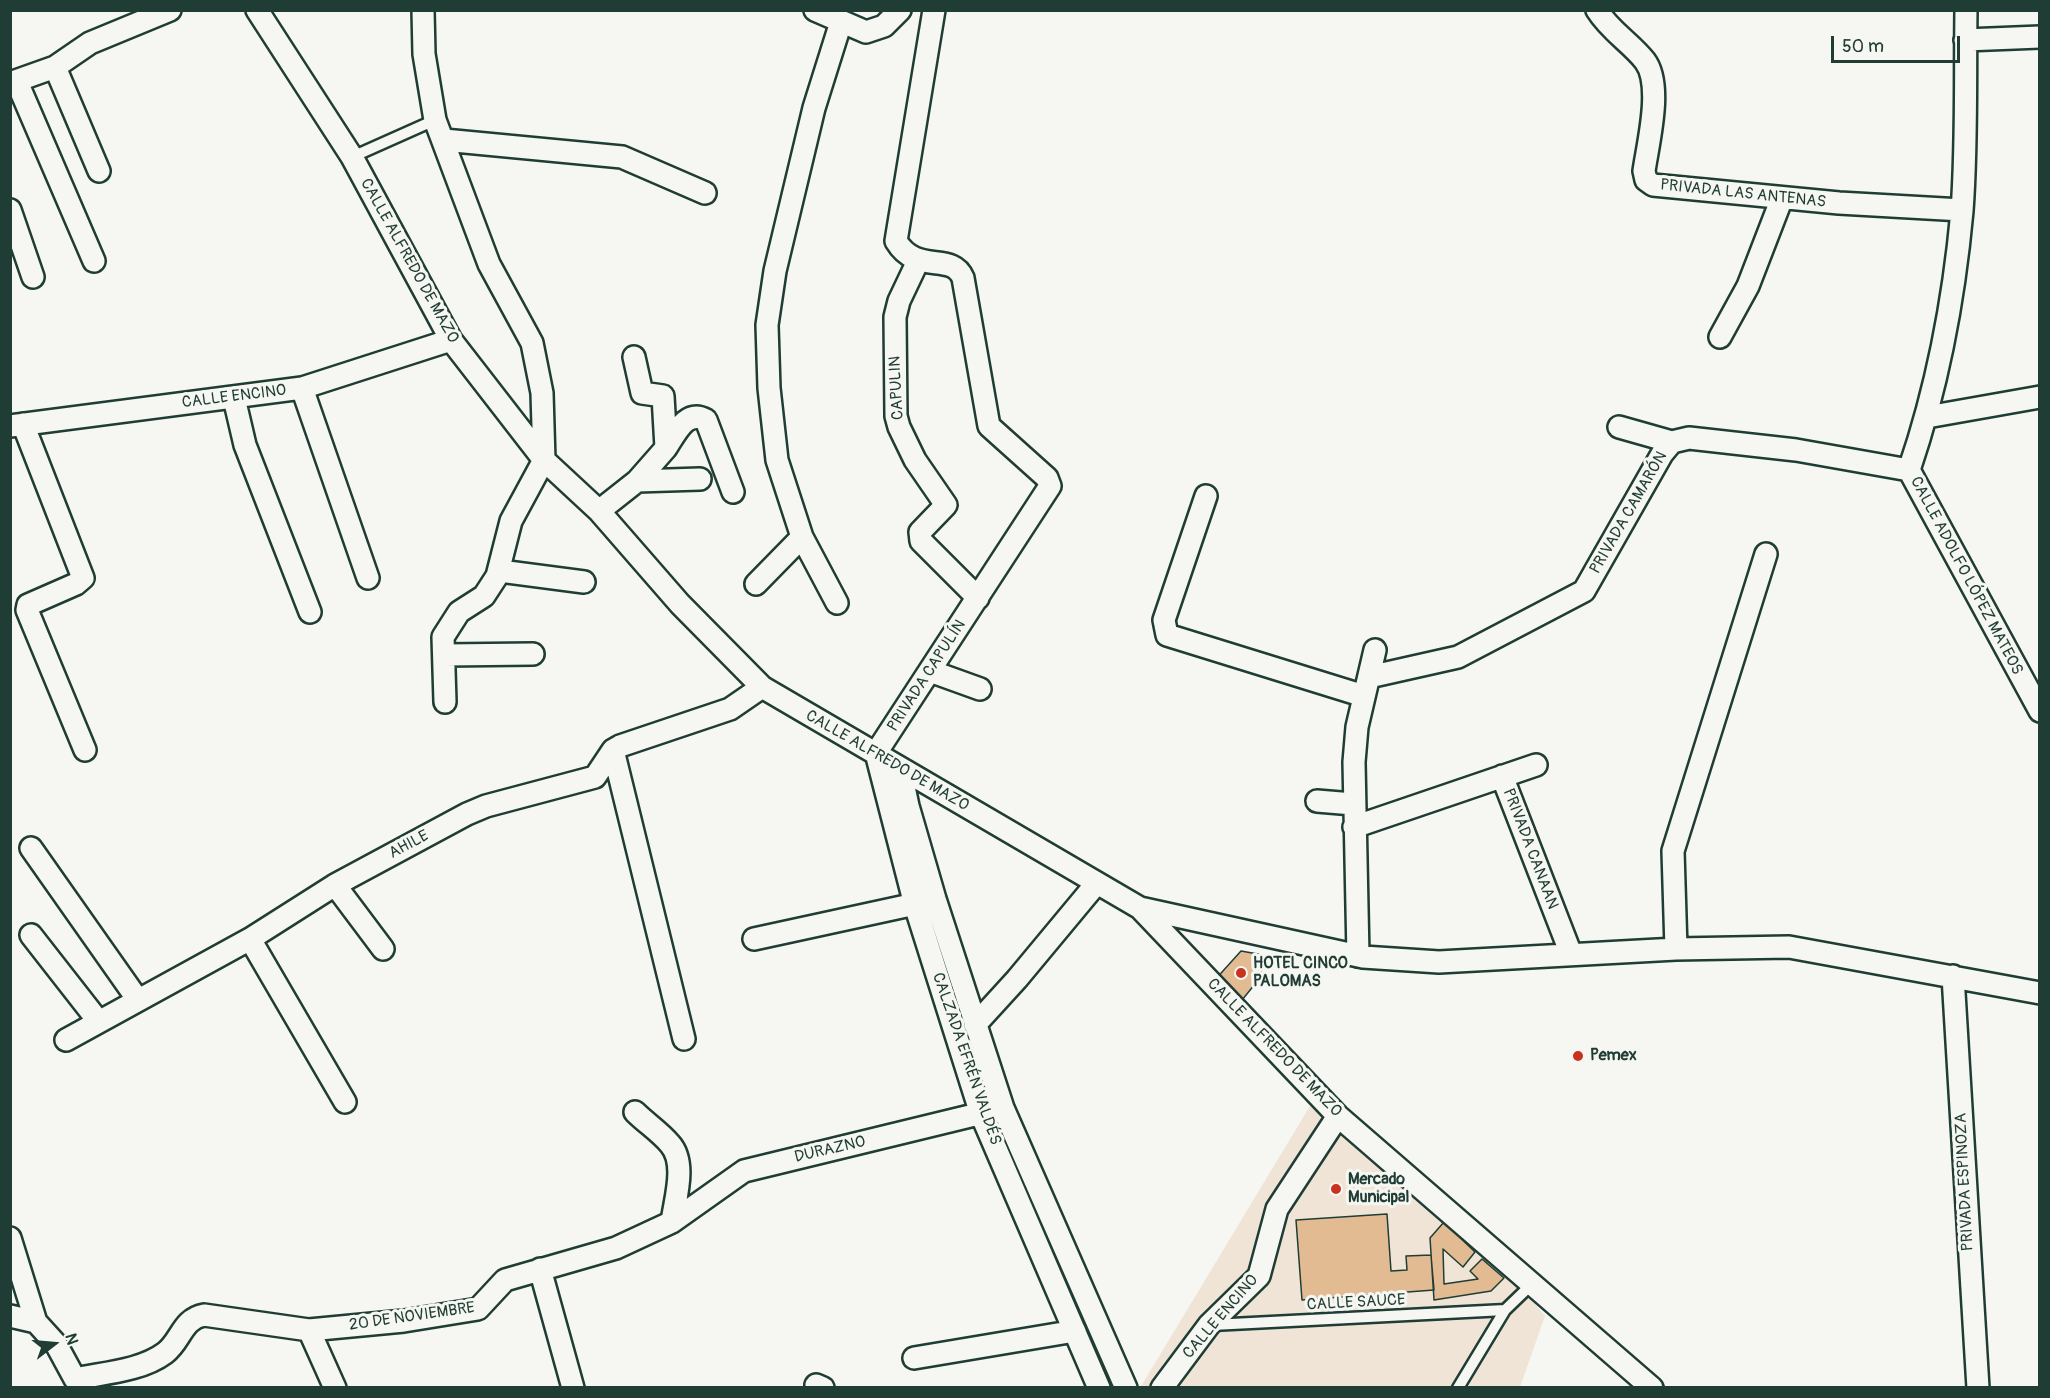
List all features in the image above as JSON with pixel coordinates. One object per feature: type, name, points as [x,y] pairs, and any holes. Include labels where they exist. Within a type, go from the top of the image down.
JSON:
[{"type":"street","points":[[94,261],[14,82],[55,67],[90,43],[170,10]]},
{"type":"street","name":"CALLE ALFREDO DE MAZO","points":[[257,10],[352,157],[451,340],[544,460],[599,511],[680,604],[762,687],[1140,908],[1338,1116],[1652,1388]]},
{"type":"street","points":[[423,10],[424,54],[435,120],[489,264],[532,343],[542,393],[544,460],[508,529],[500,571],[486,594],[457,615],[443,637],[446,702]]},
{"type":"street","points":[[814,10],[860,32],[873,32],[892,20],[900,10]]},
{"type":"street","points":[[918,261],[898,244],[896,235],[934,10]]},
{"type":"street","name":"PRIVADA LAS ANTENAS","points":[[1597,10],[1605,23],[1641,57],[1651,71],[1654,91],[1644,171],[1647,180],[1653,185],[1782,198],[1962,210]]},
{"type":"street","name":"CALLE ADOLFO LÓPEZ MATEOS","points":[[1966,10],[1962,210],[1955,274],[1927,417],[1909,470],[2040,711]]},
{"type":"street","points":[[837,603],[802,537],[777,460],[769,388],[767,325],[775,271],[811,120],[841,22]]},
{"type":"street","points":[[1965,40],[2040,37]]},
{"type":"street","points":[[55,67],[99,171]]},
{"type":"street","points":[[444,140],[622,156],[705,193]]},
{"type":"street","points":[[1720,337],[1748,286],[1782,198]]},
{"type":"street","points":[[10,210],[33,277]]},
{"type":"street","name":"PRIVADA CAPULÍN","points":[[876,753],[1050,489],[1050,483],[988,426],[963,278],[959,269],[950,264],[918,261]]},
{"type":"street","name":"CAPULIN","points":[[918,261],[895,317],[896,416],[912,455],[946,505],[920,532],[920,538],[978,598]]},
{"type":"street","name":"CALLE ENCINO","points":[[17,425],[302,388],[451,340]]},
{"type":"street","points":[[634,357],[642,393],[663,396],[666,448]]},
{"type":"street","points":[[302,388],[368,578]]},
{"type":"street","points":[[1927,417],[2040,397]]},
{"type":"street","points":[[234,398],[245,446],[310,612]]},
{"type":"street","points":[[599,511],[637,481],[688,419],[697,416],[706,420],[733,492]]},
{"type":"street","points":[[17,425],[82,578],[76,584],[28,605],[27,610],[85,750]]},
{"type":"street","points":[[1619,427],[1672,442]]},
{"type":"street","name":"PRIVADA CAMARÓN","points":[[1367,686],[1458,657],[1584,591],[1662,454],[1672,442],[1689,438],[1785,449],[1909,470]]},
{"type":"street","points":[[637,481],[700,479]]},
{"type":"street","points":[[1206,496],[1164,621],[1167,635],[1367,686]]},
{"type":"street","points":[[756,584],[802,537]]},
{"type":"street","points":[[1676,949],[1673,851],[1766,554]]},
{"type":"street","points":[[500,571],[584,582]]},
{"type":"street","points":[[1358,956],[1353,762],[1375,650]]},
{"type":"street","points":[[445,655],[533,654]]},
{"type":"street","points":[[930,671],[980,689]]},
{"type":"street","points":[[684,1039],[613,750],[730,709],[762,687]]},
{"type":"street","name":"AHILE","points":[[66,1040],[250,939],[335,885],[476,809],[595,777],[613,750]]},
{"type":"street","name":"CALZADA EFRÉN VALDÉS","points":[[876,753],[925,902],[981,1114],[1099,1388]]},
{"type":"street","name":"PRIVADA CANAAN","points":[[1536,765],[1502,776],[1571,954]]},
{"type":"street","name":"CALZADA EFRÉN VALDÉS","points":[[900,768],[925,902],[975,1025],[1002,1108],[1126,1388]]},
{"type":"street","points":[[1354,827],[1502,776]]},
{"type":"street","points":[[1317,801],[1353,804]]},
{"type":"street","points":[[31,848],[138,1000]]},
{"type":"street","points":[[975,1025],[1017,979],[1096,884]]},
{"type":"street","points":[[335,885],[382,949]]},
{"type":"street","points":[[754,939],[925,902]]},
{"type":"street","points":[[1140,908],[1358,956],[1439,962],[1676,949],[1789,947],[2040,993]]},
{"type":"street","points":[[31,935],[99,1022]]},
{"type":"street","points":[[250,939],[345,1102]]},
{"type":"street","name":"PRIVADA ESPINOZA","points":[[1953,976],[1978,1388]]},
{"type":"street","name":"DURAZNO","points":[[672,1222],[736,1175],[754,1168],[1002,1108]]},
{"type":"street","points":[[635,1112],[672,1145],[677,1158],[678,1173],[672,1222]]},
{"type":"street","name":"CALLE ENCINO","points":[[1162,1388],[1209,1325],[1259,1276],[1277,1209],[1338,1116]]},
{"type":"street","name":"20 DE NOVIEMBRE","points":[[71,1383],[139,1365],[165,1353],[187,1323],[197,1316],[211,1314],[309,1330],[404,1321],[480,1309],[503,1281],[600,1254],[672,1222]]},
{"type":"street","points":[[10,1238],[36,1322],[56,1344],[71,1383]]},
{"type":"street","points":[[540,1269],[573,1388]]},
{"type":"street","points":[[1053,1282],[1075,1271]]},
{"type":"street","points":[[10,1316],[36,1322]]},
{"type":"street","points":[[309,1330],[335,1388]]},
{"type":"street","points":[[914,1358],[1075,1331]]},
{"type":"lane","points":[[352,157],[435,120]]},
{"type":"lane","points":[[1458,1388],[1505,1311],[1532,1284]]},
{"type":"lane","name":"CALLE SAUCE","points":[[1209,1325],[1505,1311]]},
{"type":"shaded area","name":"Mercado Municipal","points":[[1313,1101],[1512,1277],[1545,1316],[1520,1387],[1140,1388]]},
{"type":"building","name":"HOTEL CINCO PALOMAS","points":[[1241,951],[1269,956],[1255,984],[1238,1005],[1213,982]]},
{"type":"building","points":[[1387,1214],[1391,1271],[1407,1270],[1406,1256],[1431,1255],[1434,1290],[1302,1300],[1296,1220]]},
{"type":"building","points":[[1444,1222],[1475,1252],[1463,1267],[1443,1249],[1444,1284],[1478,1279],[1470,1271],[1482,1259],[1504,1278],[1491,1291],[1434,1300],[1430,1238]]},
{"type":"place","name":"HOTEL CINCO PALOMAS","points":[[1241,973]]},
{"type":"place","name":"Pemex","points":[[1578,1056]]},
{"type":"place","name":"Mercado Municipal","points":[[1336,1189]]}]
